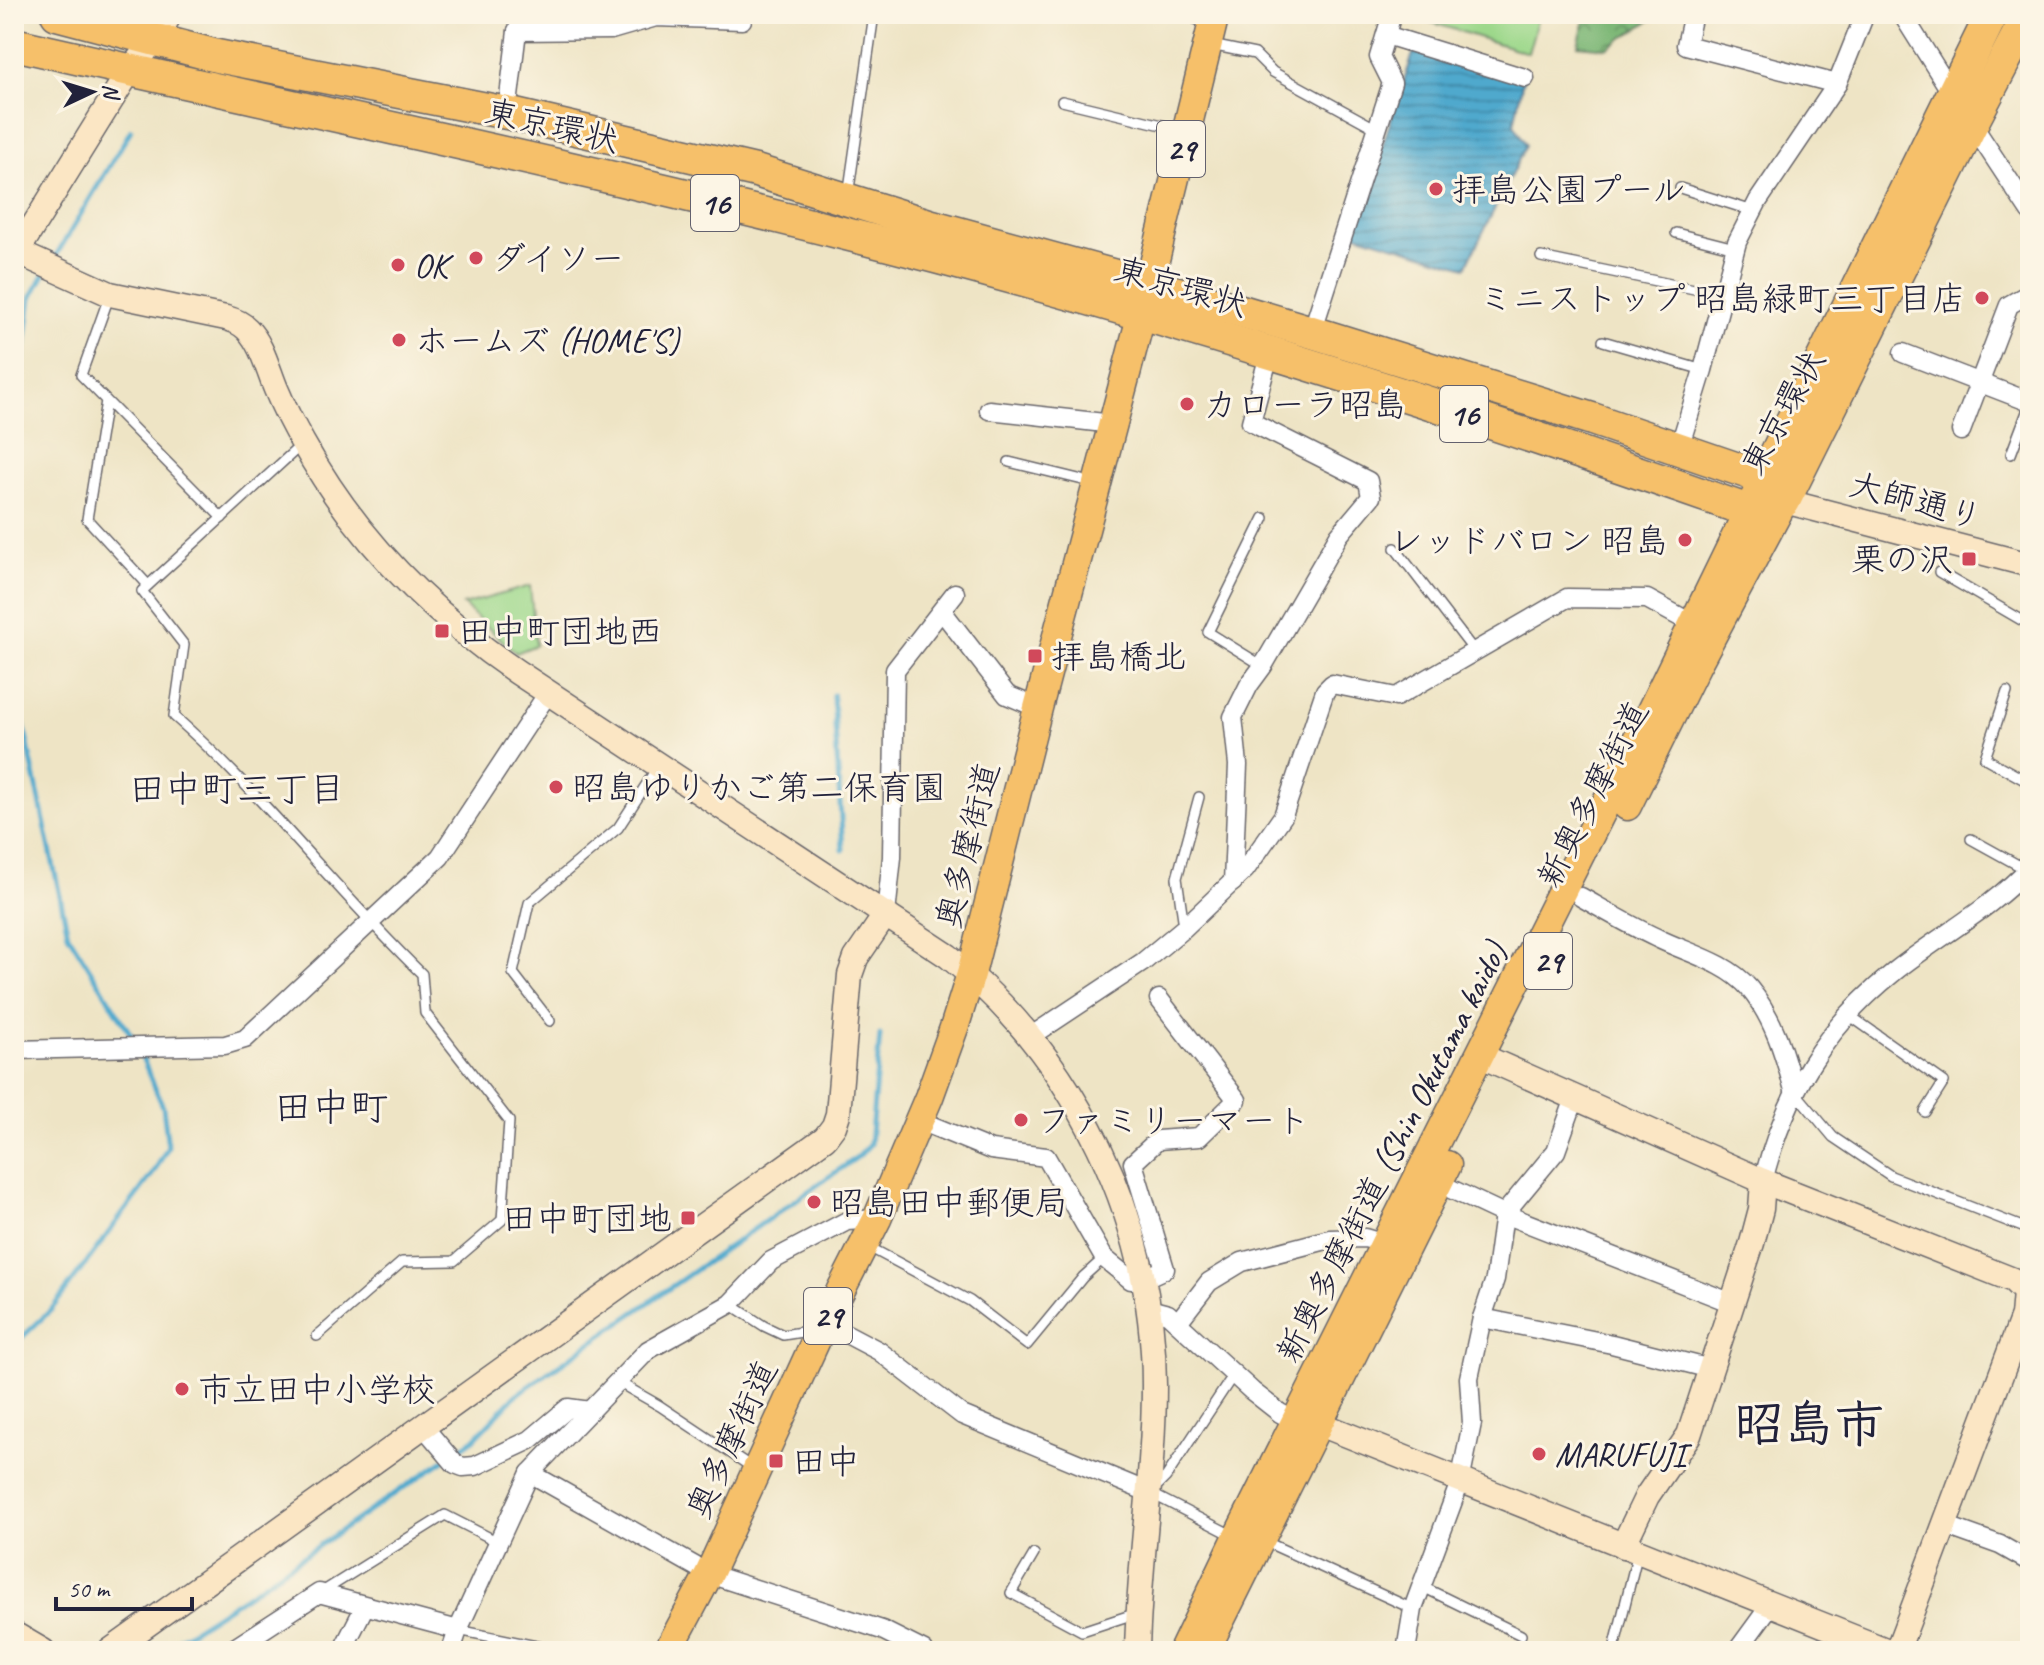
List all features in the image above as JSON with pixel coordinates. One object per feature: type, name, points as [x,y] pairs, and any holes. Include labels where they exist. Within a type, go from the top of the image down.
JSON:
[{"type":"highway","name":"東京環状","points":[[57,14],[162,27],[217,56],[507,113],[756,171],[946,230],[1145,298],[1270,351],[1434,403],[1749,511],[1774,489],[2028,23]]},
{"type":"highway","name":"東京環状","points":[[1774,489],[1992,14]]},
{"type":"highway","name":"東京環状","points":[[14,44],[480,147],[840,232],[1312,332],[1679,448],[1774,489]]},
{"type":"main road","name":"奥多摩街道","points":[[668,1651],[709,1574],[823,1326],[870,1232],[939,1071],[971,974],[1145,298],[1211,28]]},
{"type":"main road","name":"新奥多摩街道","points":[[1308,1423],[1438,1183],[1488,1059],[1581,897],[1696,666],[1774,489]]},
{"type":"main road","name":"新奥多摩街道","points":[[1664,685],[1749,511]]},
{"type":"main road","name":"新奥多摩街道 (Shin Okutama kaido)","points":[[1183,1651],[1249,1539],[1308,1423],[1385,1244],[1488,1059],[1664,685]]},
{"type":"main road","name":"新奥多摩街道 (Shin Okutama kaido)","points":[[1205,1651],[1249,1539]]},
{"type":"street","points":[[507,113],[521,22],[611,30],[656,17],[742,20],[744,14]]},
{"type":"street","points":[[1312,332],[1392,83],[1379,57],[1392,14]]},
{"type":"street","points":[[1693,14],[1686,45],[1837,84]]},
{"type":"street","points":[[1679,448],[1735,248],[1753,211],[1837,84],[1865,14]]},
{"type":"street","points":[[1902,14],[2030,212]]},
{"type":"street","points":[[162,27],[130,70],[23,257],[110,294],[226,318],[244,326],[256,342],[303,443],[350,516],[409,584],[469,638],[548,693],[886,914],[971,974],[1030,1037],[1065,1085],[1107,1164],[1132,1234],[1149,1309],[1154,1383],[1150,1493],[1137,1613],[1137,1651]]},
{"type":"street","points":[[1386,35],[1525,78]]},
{"type":"street","points":[[1961,431],[2009,305],[2030,293]]},
{"type":"street","points":[[1233,882],[1238,765],[1233,717],[1339,535],[1371,497],[1368,481],[1251,422],[1270,351]]},
{"type":"street","points":[[1903,353],[2030,403]]},
{"type":"street","points":[[989,410],[1113,424]]},
{"type":"street","name":"大師通り","points":[[1774,489],[2030,565]]},
{"type":"street","points":[[110,1651],[825,1138],[838,1114],[851,969],[886,914],[892,857],[895,670],[955,593]]},
{"type":"street","points":[[1030,1037],[1122,977],[1184,928],[1245,870],[1283,816],[1325,691],[1332,684],[1396,697],[1567,598],[1647,599],[1693,624]]},
{"type":"street","points":[[942,611],[1007,695],[1038,708]]},
{"type":"street","points":[[14,1050],[225,1045],[245,1039],[440,857],[548,693]]},
{"type":"street","points":[[1630,1549],[1647,1496],[1689,1435],[1752,1243],[1770,1154],[1794,1090],[1834,1029],[1893,973],[2022,889],[2028,868]]},
{"type":"street","points":[[1581,897],[1654,937],[1727,969],[1740,978],[1776,1029],[1794,1090]]},
{"type":"street","points":[[918,1120],[991,1150],[1046,1157],[1104,1258],[1131,1280],[1143,1279],[1165,1269],[1133,1163],[1158,1140],[1199,1137],[1237,1100],[1159,999]]},
{"type":"street","points":[[1488,1059],[1763,1181],[2013,1280],[2027,1303],[1897,1651]]},
{"type":"street","points":[[1406,1651],[1413,1609],[1460,1482],[1472,1423],[1469,1378],[1482,1318],[1495,1279],[1504,1214],[1556,1151],[1575,1098]]},
{"type":"street","points":[[1438,1183],[1504,1214],[1732,1303]]},
{"type":"street","points":[[451,1651],[530,1473],[648,1350],[730,1304],[771,1261],[847,1221],[870,1232]]},
{"type":"street","points":[[1178,1322],[1209,1282],[1242,1262],[1330,1239],[1365,1238],[1385,1244]]},
{"type":"street","points":[[1149,1309],[1168,1314],[1280,1413],[1772,1603],[1888,1651]]},
{"type":"street","points":[[1482,1318],[1612,1344],[1711,1369]]},
{"type":"street","points":[[823,1326],[879,1351],[962,1415],[1150,1493]]},
{"type":"street","points":[[423,1426],[451,1459],[463,1467],[475,1466],[530,1440],[568,1408],[590,1411]]},
{"type":"street","points":[[530,1473],[709,1574],[882,1630],[924,1651]]},
{"type":"street","points":[[1944,1525],[2000,1545],[2030,1562]]},
{"type":"street","points":[[230,1651],[246,1646],[319,1593],[458,1630]]},
{"type":"street","points":[[1737,1651],[1772,1603]]},
{"type":"street","points":[[342,1651],[365,1606]]},
{"type":"street","points":[[14,1634],[43,1651]]},
{"type":"lane","points":[[847,199],[874,14]]},
{"type":"lane","points":[[1183,14],[1255,54],[1273,72],[1379,130]]},
{"type":"lane","points":[[1062,101],[1186,131]]},
{"type":"lane","points":[[1680,188],[1753,211]]},
{"type":"lane","points":[[1676,233],[1735,248]]},
{"type":"lane","points":[[1541,257],[1723,295]]},
{"type":"lane","points":[[110,294],[81,375],[222,518]]},
{"type":"lane","points":[[1603,341],[1703,370]]},
{"type":"lane","points":[[106,401],[87,519],[148,585]]},
{"type":"lane","points":[[2011,454],[2030,403]]},
{"type":"lane","points":[[303,443],[142,591],[184,645],[174,716],[221,758],[370,924],[422,974],[425,1013],[509,1121],[502,1220],[454,1261],[402,1262],[317,1336]]},
{"type":"lane","points":[[1009,462],[1097,483]]},
{"type":"lane","points":[[1263,666],[1208,632],[1264,518]]},
{"type":"lane","points":[[1395,548],[1475,652]]},
{"type":"lane","points":[[1939,572],[2030,625]]},
{"type":"lane","points":[[2007,692],[1985,758],[2030,783]]},
{"type":"lane","points":[[550,1021],[513,973],[529,903],[618,828],[659,765]]},
{"type":"lane","points":[[1184,928],[1177,878],[1199,797]]},
{"type":"lane","points":[[1971,839],[2028,868]]},
{"type":"lane","points":[[1849,1015],[1944,1082],[1925,1112]]},
{"type":"lane","points":[[1794,1090],[1833,1137],[1891,1176],[2030,1230]]},
{"type":"lane","points":[[870,1232],[970,1301],[1027,1345],[1083,1277],[1104,1258]]},
{"type":"lane","points":[[730,1304],[783,1335],[823,1326]]},
{"type":"lane","points":[[1234,1374],[1166,1477],[1150,1493],[1413,1609]]},
{"type":"lane","points":[[618,1382],[757,1470]]},
{"type":"lane","points":[[319,1593],[445,1515],[498,1542]]},
{"type":"lane","points":[[1614,1649],[1630,1549]]},
{"type":"lane","points":[[1034,1554],[1011,1593],[1082,1631],[1137,1613]]},
{"type":"lane","points":[[1423,1587],[1521,1635]]},
{"type":"lane","points":[[458,1630],[561,1651]]},
{"type":"green space","points":[[1405,14],[1539,14],[1528,53]]},
{"type":"green space","points":[[1586,14],[1656,14],[1607,48],[1578,45]]},
{"type":"green space","points":[[530,586],[536,645],[516,653],[463,605]]},
{"type":"water","name":"拝島公園プール","points":[[1417,42],[1523,79],[1514,124],[1526,145],[1466,267],[1353,233]]},
{"type":"waterway","points":[[54,259],[131,130]]},
{"type":"waterway","points":[[14,429],[31,298],[46,271]]},
{"type":"waterway","points":[[14,679],[68,934],[135,1041]]},
{"type":"waterway","points":[[833,695],[843,850]]},
{"type":"waterway","points":[[452,1454],[474,1439],[516,1395],[859,1156],[870,1144],[880,1035]]},
{"type":"waterway","points":[[14,1345],[51,1310],[154,1172],[168,1147],[163,1107],[139,1050]]},
{"type":"waterway","points":[[160,1651],[444,1460]]},
{"type":"place","name":"拝島公園プール","points":[[1436,189]]},
{"type":"place","name":"ダイソー","points":[[476,258]]},
{"type":"place","name":"OK","points":[[398,265]]},
{"type":"place","name":"ミニストップ 昭島緑町三丁目店","points":[[1982,298]]},
{"type":"place","name":"ホームズ (HOME'S)","points":[[399,340]]},
{"type":"place","name":"カローラ昭島","points":[[1187,404]]},
{"type":"place","name":"レッドバロン 昭島","points":[[1685,540]]},
{"type":"place","name":"栗の沢","points":[[1969,559]]},
{"type":"place","name":"田中町団地西","points":[[442,631]]},
{"type":"place","name":"拝島橋北","points":[[1035,656]]},
{"type":"place","name":"昭島ゆりかご第二保育園","points":[[556,787]]},
{"type":"place","name":"ファミリーマート","points":[[1021,1120]]},
{"type":"place","name":"昭島田中郵便局","points":[[814,1202]]},
{"type":"place","name":"田中町団地","points":[[688,1218]]},
{"type":"place","name":"市立田中小学校","points":[[182,1389]]},
{"type":"place","name":"MARUFUJI","points":[[1539,1454]]},
{"type":"place","name":"田中","points":[[776,1461]]},
{"type":"district","name":"田中町三丁目","points":[[237,788]]},
{"type":"district","name":"田中町","points":[[331,1107]]},
{"type":"district","name":"昭島市","points":[[1809,1423]]}]
